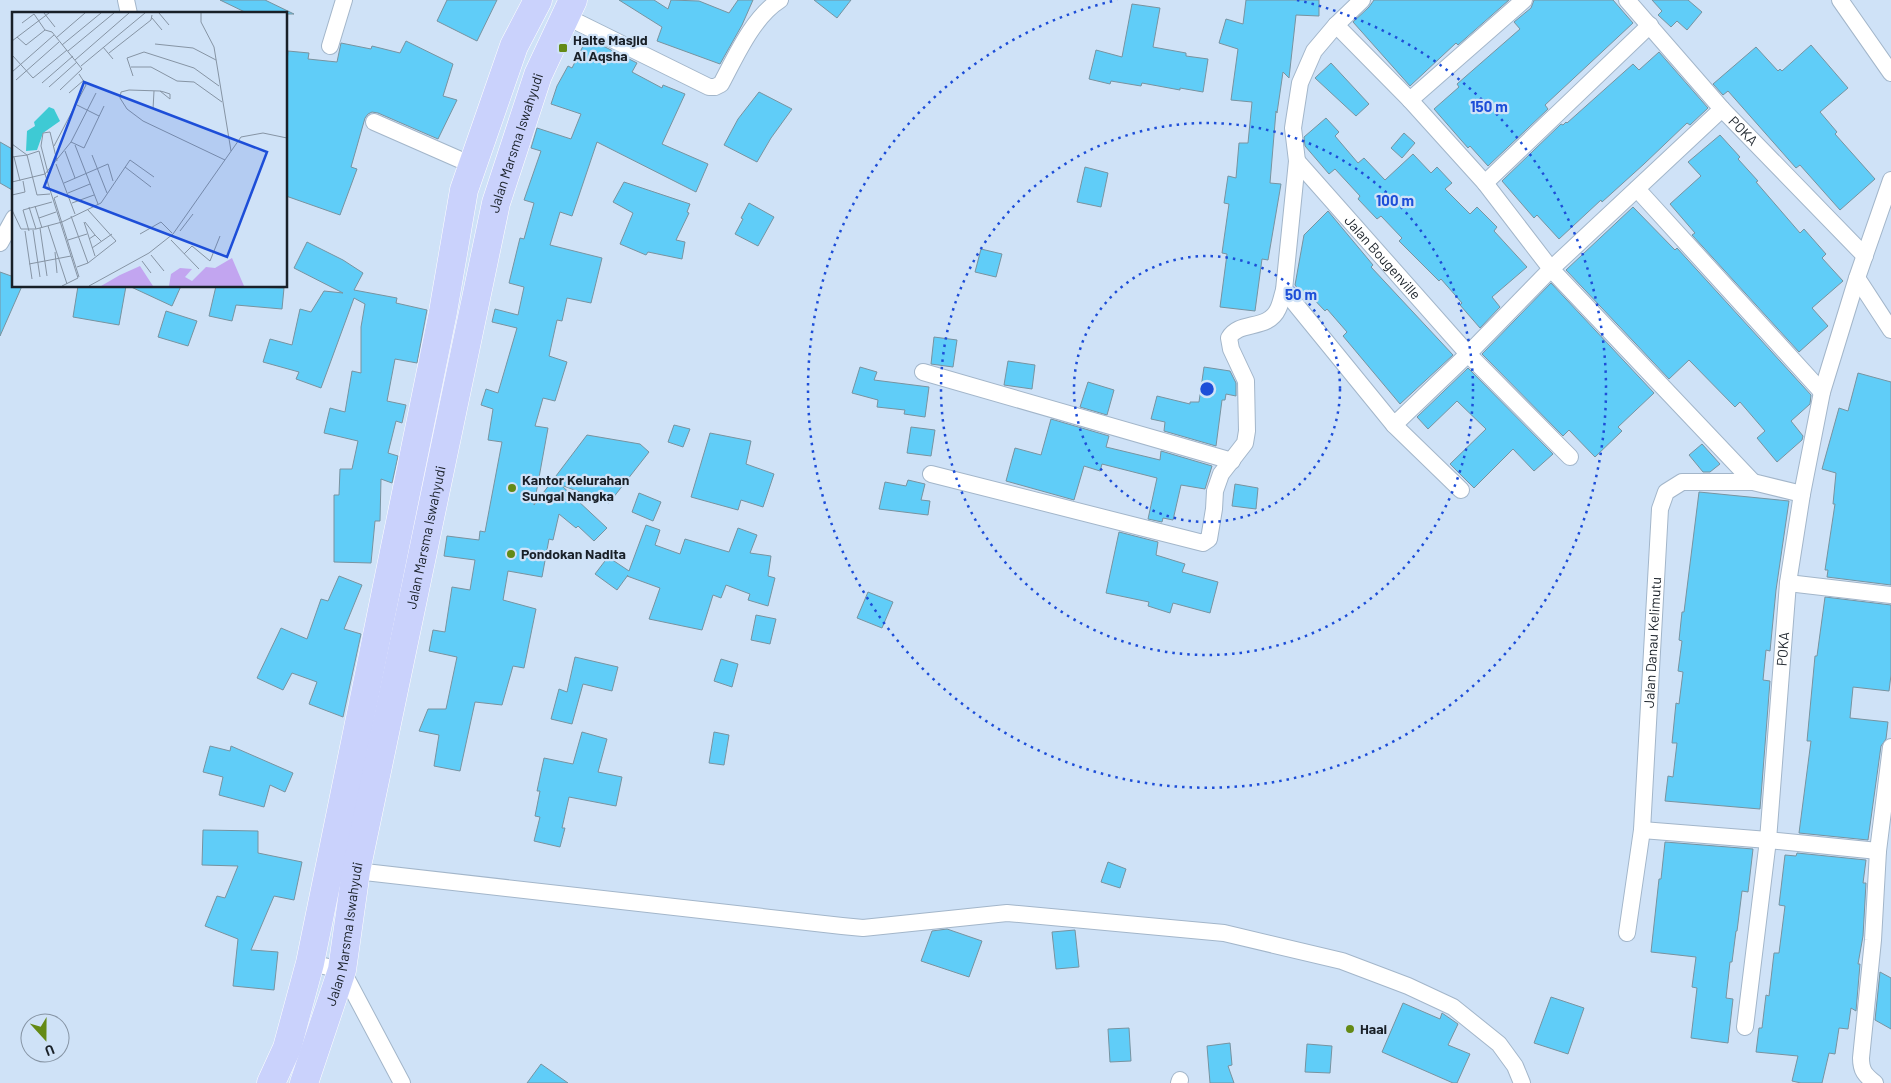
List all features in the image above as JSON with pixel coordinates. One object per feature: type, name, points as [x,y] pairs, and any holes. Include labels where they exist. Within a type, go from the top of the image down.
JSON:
[{"type":"highway","name":"Jalan Marsma Iswahyudi","points":[[304,1083],[342,970],[344,866],[464,190],[514,46],[538,0]]},
{"type":"highway","name":"Jalan Marsma Iswahyudi","points":[[272,1083],[287,1048],[310,963],[344,866],[496,203],[538,75],[569,8]]},
{"type":"street","points":[[330,46],[344,0]]},
{"type":"street","points":[[569,8],[709,87],[716,87],[721,84],[745,40],[755,26],[770,6],[780,0]]},
{"type":"street","points":[[931,474],[1203,543],[1209,539],[1215,491],[1221,474],[1245,443],[1247,431],[1248,402],[1246,381],[1231,350],[1229,338],[1231,334],[1241,328],[1261,324],[1271,318],[1278,310],[1284,290],[1297,160],[1293,128],[1300,83],[1314,51],[1336,25],[1362,0]]},
{"type":"street","points":[[1410,100],[1524,0]]},
{"type":"street","name":"POKA","points":[[1628,0],[1722,109],[1864,256]]},
{"type":"street","points":[[1840,0],[1891,73]]},
{"type":"street","points":[[1336,25],[1410,100],[1485,183],[1551,269],[1753,482]]},
{"type":"street","points":[[1485,183],[1650,25]]},
{"type":"street","points":[[1394,425],[1468,354],[1551,269],[1722,109]]},
{"type":"street","points":[[374,122],[472,165]]},
{"type":"street","name":"Jalan Bougenville","points":[[1297,160],[1468,354],[1570,457]]},
{"type":"street","name":"POKA","points":[[1745,1027],[1768,840],[1788,583],[1802,494],[1822,392],[1864,256],[1891,180]]},
{"type":"street","points":[[1637,189],[1822,392]]},
{"type":"street","points":[[0,243],[12,222]]},
{"type":"street","points":[[1857,278],[1891,330]]},
{"type":"street","points":[[1284,290],[1394,425],[1461,490]]},
{"type":"street","points":[[923,372],[1232,461]]},
{"type":"street","name":"Jalan Danau Kelimutu","points":[[1627,933],[1642,830],[1660,509],[1666,492],[1682,482],[1753,482],[1802,494]]},
{"type":"street","points":[[1788,583],[1891,595]]},
{"type":"street","points":[[1875,1083],[1864,1075],[1861,1067],[1861,1058],[1878,851],[1891,747]]},
{"type":"street","points":[[1642,830],[1878,851]]},
{"type":"street","points":[[344,866],[863,928],[1007,913],[1224,933],[1342,961],[1408,986],[1453,1007],[1499,1044],[1515,1066],[1522,1083]]},
{"type":"street","points":[[310,963],[342,970],[402,1083]]},
{"type":"building","points":[[220,0],[265,0],[294,14],[288,14],[288,12],[245,12]]},
{"type":"building","points":[[447,0],[497,0],[477,41],[437,21]]},
{"type":"building","points":[[619,0],[654,0],[668,9],[671,0],[699,1],[729,13],[738,0],[753,0],[742,25],[720,64],[657,41],[662,27]]},
{"type":"building","points":[[814,0],[851,0],[837,18]]},
{"type":"building","points":[[1246,0],[1319,0],[1319,16],[1296,15],[1289,78],[1283,72],[1277,113],[1276,111],[1270,183],[1281,184],[1268,260],[1262,259],[1255,311],[1220,307],[1227,254],[1222,253],[1229,204],[1224,203],[1228,176],[1236,178],[1239,143],[1248,143],[1252,102],[1231,100],[1238,49],[1219,43],[1226,19],[1243,24]]},
{"type":"building","points":[[1374,0],[1509,0],[1458,45],[1456,43],[1410,86],[1353,22]]},
{"type":"building","points":[[1534,0],[1613,0],[1633,23],[1545,105],[1548,109],[1488,166],[1470,146],[1468,148],[1434,109],[1459,87],[1457,84],[1520,29],[1514,22],[1531,8]]},
{"type":"building","points":[[1652,0],[1688,0],[1702,12],[1687,30],[1677,21],[1671,27],[1658,15],[1662,11]]},
{"type":"building","points":[[1132,4],[1160,8],[1153,47],[1186,53],[1186,56],[1208,59],[1203,92],[1142,83],[1141,86],[1111,81],[1110,84],[1089,79],[1096,50],[1122,57]]},
{"type":"building","points":[[587,38],[637,63],[632,72],[662,88],[663,85],[685,94],[662,144],[708,164],[696,192],[597,142],[572,216],[560,212],[550,245],[602,258],[591,303],[567,298],[562,321],[557,320],[549,356],[567,362],[555,401],[543,398],[535,426],[548,428],[534,505],[587,435],[640,444],[649,452],[609,503],[561,485],[607,528],[594,541],[578,526],[576,528],[559,514],[553,540],[549,539],[542,577],[508,571],[503,600],[536,609],[524,668],[513,666],[502,705],[475,702],[460,771],[434,766],[439,735],[419,731],[428,709],[446,709],[457,657],[429,651],[433,630],[445,632],[452,587],[470,590],[475,560],[444,556],[447,536],[479,540],[480,531],[485,532],[502,442],[488,440],[493,409],[481,405],[486,389],[498,393],[517,328],[492,322],[495,309],[518,315],[524,287],[509,283],[520,238],[524,239],[534,203],[524,200],[541,151],[531,148],[537,128],[571,139],[581,114],[551,104],[557,86],[568,66],[572,68]]},
{"type":"building","points":[[406,41],[453,64],[443,96],[457,100],[438,139],[372,112],[365,118],[351,167],[357,169],[340,215],[288,197],[288,51],[309,53],[308,59],[337,62],[341,43],[371,49],[372,46],[400,53]]},
{"type":"building","points":[[1811,45],[1848,88],[1820,112],[1837,132],[1835,134],[1875,179],[1840,210],[1800,165],[1796,168],[1728,91],[1723,95],[1713,84],[1756,47],[1778,71],[1780,69],[1782,71]]},
{"type":"building","points":[[1659,52],[1708,108],[1690,125],[1687,123],[1644,164],[1559,239],[1537,215],[1534,218],[1502,181],[1561,124],[1567,123],[1633,64],[1639,70]]},
{"type":"building","points":[[1331,63],[1369,104],[1356,116],[1315,78]]},
{"type":"building","points":[[759,92],[792,109],[771,138],[757,162],[724,145],[738,119]]},
{"type":"building","points":[[1326,118],[1339,132],[1335,136],[1358,163],[1364,158],[1385,180],[1413,154],[1431,173],[1437,167],[1452,183],[1445,189],[1470,214],[1477,207],[1497,227],[1494,231],[1527,267],[1492,297],[1500,307],[1480,328],[1441,279],[1439,281],[1399,241],[1402,238],[1381,216],[1377,219],[1358,199],[1360,196],[1335,169],[1329,174],[1305,146],[1304,137]]},
{"type":"building","points":[[1404,133],[1415,143],[1402,158],[1391,148]]},
{"type":"building","points":[[1720,135],[1740,157],[1738,159],[1758,181],[1756,182],[1800,233],[1804,229],[1826,254],[1822,258],[1843,281],[1812,308],[1828,326],[1799,352],[1692,235],[1695,233],[1670,204],[1701,176],[1688,162]]},
{"type":"building","points":[[0,142],[12,149],[12,190],[0,183]]},
{"type":"building","points":[[1085,167],[1108,173],[1101,207],[1077,202]]},
{"type":"building","points":[[624,182],[690,204],[687,212],[689,213],[676,240],[685,242],[682,259],[648,252],[646,255],[620,244],[633,213],[613,202]]},
{"type":"building","points":[[749,203],[774,217],[758,246],[735,234]]},
{"type":"building","points":[[1633,207],[1675,250],[1677,248],[1811,395],[1810,404],[1791,421],[1803,436],[1802,440],[1777,462],[1757,438],[1765,431],[1740,402],[1735,407],[1689,360],[1669,379],[1566,270]]},
{"type":"building","points":[[1328,211],[1373,265],[1371,267],[1453,355],[1400,404],[1343,336],[1347,332],[1327,309],[1325,311],[1306,291],[1302,294],[1295,285],[1304,235]]},
{"type":"building","points":[[307,242],[343,260],[363,273],[354,290],[397,298],[396,303],[427,310],[417,363],[395,359],[387,401],[406,405],[402,423],[396,421],[388,453],[398,456],[392,483],[381,479],[380,521],[375,521],[371,563],[334,562],[334,495],[339,495],[340,469],[352,469],[358,441],[324,433],[330,408],[345,412],[352,371],[361,373],[361,327],[365,304],[354,298],[321,388],[296,379],[299,372],[263,362],[270,339],[292,345],[300,309],[311,312],[324,291],[343,293],[294,268]]},
{"type":"building","points":[[981,249],[1002,254],[996,277],[975,272]]},
{"type":"building","points":[[0,272],[12,276],[12,288],[21,288],[0,336]]},
{"type":"building","points":[[1551,283],[1654,393],[1618,427],[1622,431],[1595,457],[1569,430],[1563,436],[1482,354]]},
{"type":"building","points":[[78,288],[126,288],[119,325],[73,317]]},
{"type":"building","points":[[133,288],[180,288],[172,306]]},
{"type":"building","points":[[216,288],[284,288],[282,309],[236,305],[232,321],[209,316]]},
{"type":"building","points":[[166,311],[197,321],[188,346],[158,337]]},
{"type":"building","points":[[934,337],[957,340],[953,367],[931,364]]},
{"type":"building","points":[[1008,361],[1035,365],[1032,389],[1004,385]]},
{"type":"building","points":[[860,367],[877,372],[874,380],[929,387],[925,417],[904,414],[905,410],[877,407],[878,400],[852,393]]},
{"type":"building","points":[[1204,367],[1230,371],[1236,383],[1236,396],[1226,394],[1225,400],[1222,400],[1216,446],[1164,431],[1165,422],[1151,419],[1157,396],[1190,404],[1190,402],[1199,402]]},
{"type":"building","points":[[1468,368],[1553,454],[1534,471],[1513,449],[1474,488],[1450,464],[1486,429],[1457,401],[1428,429],[1417,417]]},
{"type":"building","points":[[1858,373],[1891,382],[1891,585],[1827,577],[1828,570],[1825,570],[1835,504],[1833,504],[1836,473],[1822,469],[1839,408],[1848,411]]},
{"type":"building","points":[[1088,382],[1114,390],[1107,415],[1080,407]]},
{"type":"building","points":[[1051,419],[1109,436],[1106,447],[1160,460],[1161,451],[1212,466],[1205,489],[1181,485],[1173,520],[1163,518],[1162,522],[1148,519],[1157,478],[1102,464],[1100,471],[1084,466],[1074,500],[1006,481],[1015,448],[1041,455]]},
{"type":"building","points":[[674,425],[690,429],[683,447],[668,442]]},
{"type":"building","points":[[911,427],[935,430],[931,456],[907,453]]},
{"type":"building","points":[[710,433],[751,441],[746,464],[774,474],[763,507],[741,500],[738,510],[691,497]]},
{"type":"building","points":[[1702,444],[1720,464],[1710,472],[1703,472],[1689,455]]},
{"type":"building","points":[[908,480],[925,484],[921,500],[930,501],[928,515],[879,509],[885,482],[906,486]]},
{"type":"building","points":[[1235,484],[1258,488],[1256,509],[1232,506]]},
{"type":"building","points":[[1699,492],[1789,501],[1776,590],[1770,651],[1766,650],[1763,680],[1770,681],[1760,809],[1665,801],[1668,776],[1673,777],[1677,743],[1672,743],[1676,703],[1679,704],[1683,672],[1678,671],[1682,641],[1679,640]]},
{"type":"building","points":[[639,493],[661,502],[653,521],[632,512]]},
{"type":"building","points":[[646,525],[660,530],[655,545],[680,554],[685,539],[729,552],[738,528],[757,535],[750,553],[771,556],[768,576],[775,578],[768,606],[748,600],[750,594],[726,585],[721,598],[713,595],[702,630],[649,619],[660,588],[627,576],[617,590],[595,574],[608,557],[629,571]]},
{"type":"building","points":[[1119,532],[1158,542],[1156,555],[1185,564],[1182,572],[1218,582],[1210,613],[1173,603],[1170,613],[1148,606],[1149,602],[1106,593]]},
{"type":"building","points":[[339,576],[362,585],[344,629],[361,634],[343,717],[309,704],[317,682],[292,673],[283,690],[257,678],[281,628],[307,639],[321,599],[328,601]]},
{"type":"building","points":[[868,592],[893,602],[882,628],[857,618]]},
{"type":"building","points":[[1825,597],[1891,605],[1891,675],[1889,691],[1853,687],[1850,718],[1888,722],[1886,739],[1881,746],[1868,840],[1799,833],[1811,741],[1807,741],[1815,656],[1817,656]]},
{"type":"building","points":[[756,615],[776,619],[770,644],[751,640]]},
{"type":"building","points":[[575,657],[618,667],[612,691],[583,684],[572,724],[551,719],[559,689],[567,692]]},
{"type":"building","points":[[721,659],[738,664],[732,687],[714,681]]},
{"type":"building","points":[[582,732],[607,739],[598,772],[622,777],[616,806],[569,797],[562,828],[565,828],[560,847],[534,841],[540,817],[535,816],[540,791],[537,791],[544,758],[573,764]]},
{"type":"building","points":[[714,732],[729,735],[724,765],[709,763]]},
{"type":"building","points":[[210,746],[230,751],[231,746],[293,773],[285,792],[270,785],[264,807],[219,795],[223,777],[203,772]]},
{"type":"building","points":[[203,830],[258,831],[258,853],[302,862],[294,900],[274,896],[251,950],[278,952],[274,990],[233,986],[238,939],[205,926],[217,896],[225,898],[238,866],[202,865]]},
{"type":"building","points":[[1665,842],[1753,849],[1748,892],[1742,891],[1732,962],[1730,962],[1726,998],[1733,999],[1728,1043],[1691,1038],[1697,988],[1692,987],[1696,957],[1651,952]]},
{"type":"building","points":[[1797,853],[1866,860],[1863,883],[1866,883],[1863,936],[1858,964],[1860,964],[1856,1011],[1851,1008],[1848,1029],[1839,1028],[1835,1054],[1829,1053],[1822,1083],[1792,1081],[1798,1056],[1756,1052],[1759,1028],[1762,1028],[1766,995],[1769,996],[1774,953],[1779,953],[1785,906],[1779,905],[1785,855],[1796,856]]},
{"type":"building","points":[[1108,862],[1126,869],[1120,888],[1101,882]]},
{"type":"building","points":[[947,929],[982,941],[969,977],[921,961],[932,931]]},
{"type":"building","points":[[1075,930],[1079,967],[1056,969],[1052,932]]},
{"type":"building","points":[[1880,972],[1891,978],[1891,1029],[1875,1020]]},
{"type":"building","points":[[1551,997],[1584,1008],[1568,1054],[1534,1043]]},
{"type":"building","points":[[1403,1003],[1440,1019],[1442,1013],[1458,1024],[1448,1045],[1470,1054],[1457,1083],[1453,1083],[1382,1052]]},
{"type":"building","points":[[1129,1028],[1131,1061],[1110,1062],[1108,1029]]},
{"type":"building","points":[[1230,1043],[1232,1065],[1228,1066],[1234,1083],[1210,1083],[1207,1046]]},
{"type":"building","points":[[1307,1044],[1332,1046],[1330,1073],[1305,1072]]},
{"type":"building","points":[[541,1064],[568,1083],[527,1083]]},
{"type":"place","name":"Halte Masjid Al Aqsha","points":[[563,48]]},
{"type":"place","name":"Kantor Kelurahan Sungai Nangka","points":[[512,488]]},
{"type":"place","name":"Pondokan Nadita","points":[[511,554]]},
{"type":"place","name":"Haai","points":[[1350,1029]]}]
